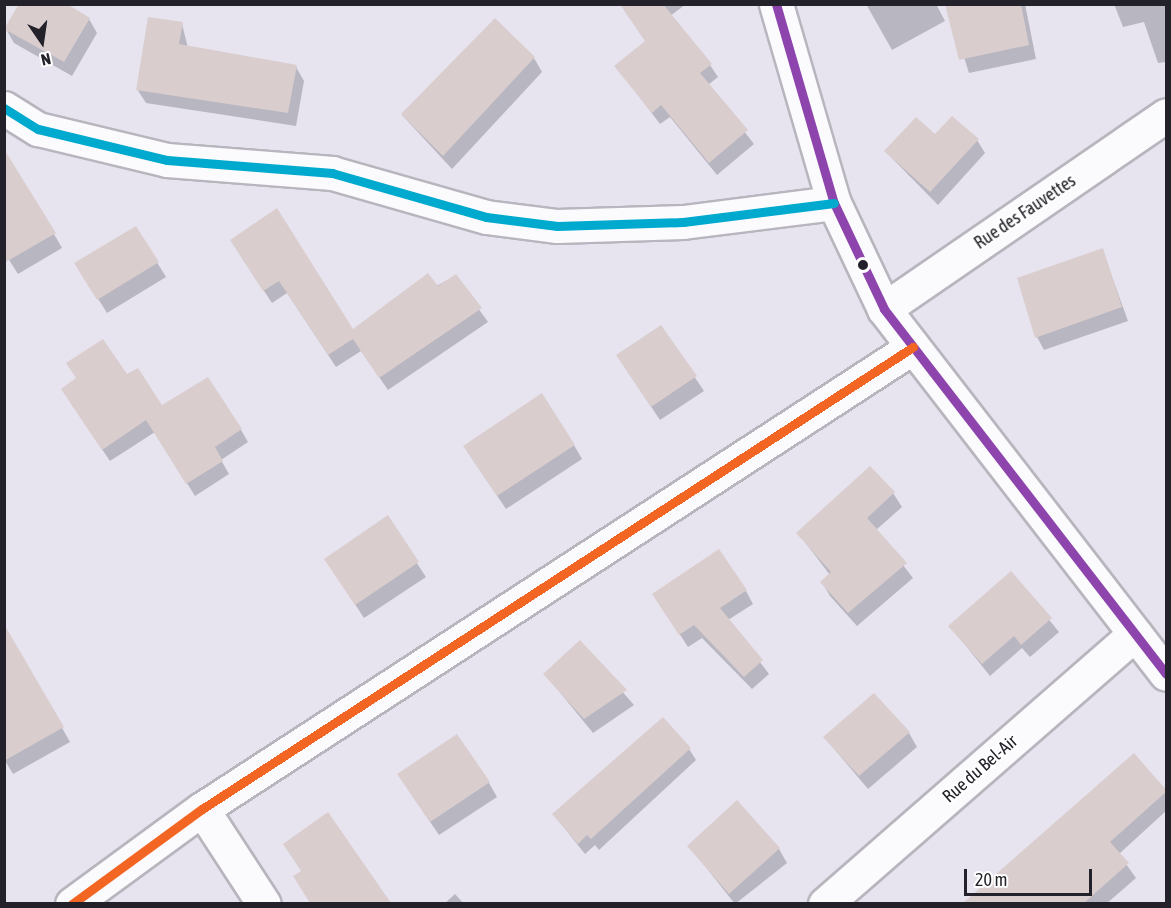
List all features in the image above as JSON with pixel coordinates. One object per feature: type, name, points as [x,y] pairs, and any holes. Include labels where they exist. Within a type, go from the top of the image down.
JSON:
[{"type":"street","points":[[776,4],[834,202],[884,309],[1167,674]]},
{"type":"street","points":[[4,108],[38,129],[167,160],[332,173],[486,217],[556,226],[683,222],[834,202]]},
{"type":"street","name":"Rue des Fauvettes","points":[[884,309],[1167,114]]},
{"type":"street","points":[[72,903],[202,809],[914,347]]},
{"type":"street","name":"Rue du Bel-Air","points":[[825,903],[1135,634]]},
{"type":"street","points":[[202,809],[264,903]]},
{"type":"building","points":[[19,4],[67,4],[90,18],[64,62],[4,29]]},
{"type":"building","points":[[620,4],[663,4],[712,64],[700,73],[748,130],[709,163],[661,105],[652,113],[614,66],[645,41]]},
{"type":"building","points":[[945,4],[1021,4],[1029,45],[959,60]]},
{"type":"building","points":[[148,17],[183,22],[179,44],[297,65],[288,113],[136,90]]},
{"type":"building","points":[[495,18],[535,57],[443,156],[401,114]]},
{"type":"building","points":[[952,116],[979,139],[930,192],[884,151],[916,117],[935,134]]},
{"type":"building","points":[[4,149],[56,233],[4,263]]},
{"type":"building","points":[[277,208],[353,329],[428,273],[438,286],[456,274],[482,308],[379,378],[353,339],[328,355],[279,281],[263,291],[230,240]]},
{"type":"building","points":[[136,226],[159,262],[97,300],[74,263]]},
{"type":"building","points":[[1103,248],[1122,307],[1035,338],[1017,278]]},
{"type":"building","points":[[661,325],[697,376],[651,407],[616,355]]},
{"type":"building","points":[[103,339],[127,374],[138,368],[162,405],[208,377],[242,429],[215,447],[223,461],[186,484],[146,420],[102,450],[61,389],[76,378],[66,363]]},
{"type":"building","points":[[542,393],[575,445],[497,496],[463,446]]},
{"type":"building","points":[[870,466],[895,492],[867,518],[907,563],[848,613],[820,582],[831,572],[796,533]]},
{"type":"building","points":[[388,515],[419,562],[355,605],[324,559]]},
{"type":"building","points":[[719,549],[747,590],[720,608],[763,660],[744,677],[694,625],[679,635],[652,594]]},
{"type":"building","points":[[1011,571],[1052,618],[1021,645],[1014,636],[982,664],[948,626]]},
{"type":"building","points":[[4,624],[64,727],[4,761]]},
{"type":"building","points":[[580,640],[627,690],[584,719],[543,674]]},
{"type":"building","points":[[874,693],[910,732],[859,776],[823,737]]},
{"type":"building","points":[[663,717],[691,748],[591,839],[587,835],[578,844],[552,814]]},
{"type":"building","points":[[457,734],[490,782],[430,822],[397,774]]},
{"type":"building","points":[[1134,753],[1167,791],[1110,842],[1129,863],[1084,903],[963,903]]},
{"type":"building","points":[[737,800],[780,848],[729,894],[687,846]]},
{"type":"building","points":[[328,812],[391,903],[310,903],[293,876],[301,871],[283,844]]},
{"type":"transit line","points":[[776,4],[834,203],[884,309],[1166,674]]},
{"type":"transit line","points":[[4,108],[38,129],[167,160],[332,173],[486,217],[557,226],[683,222],[834,203]]},
{"type":"transit line","points":[[72,904],[202,809],[913,347]]}]
